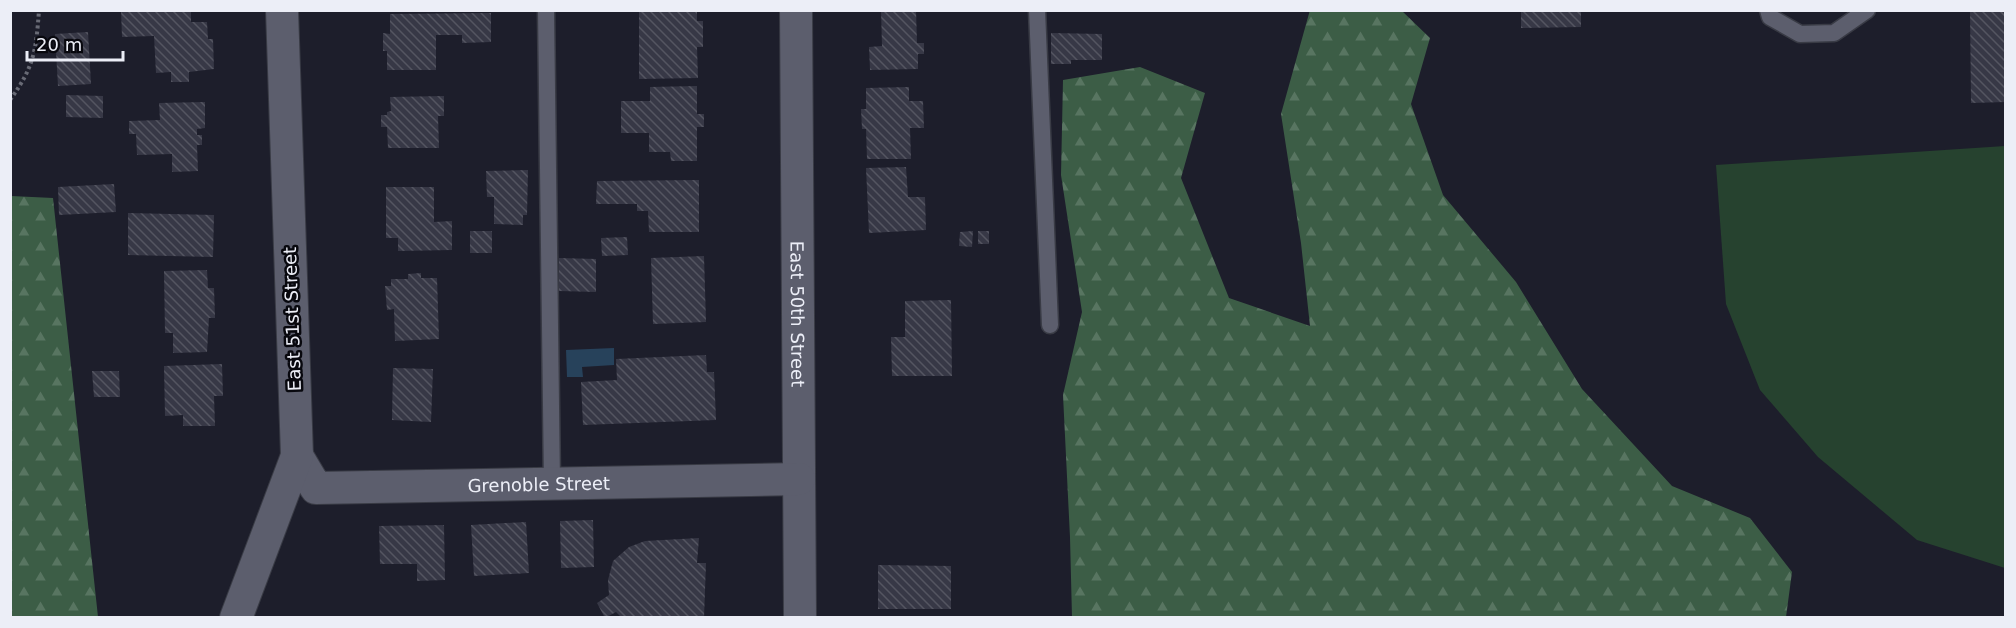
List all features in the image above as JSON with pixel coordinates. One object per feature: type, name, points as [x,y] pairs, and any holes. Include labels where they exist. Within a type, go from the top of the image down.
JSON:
[{"type":"street","name":"East 51st Street","points":[[236,618],[297,456],[282,10]]},
{"type":"street","name":"East 50th Street","points":[[796,10],[800,618]]},
{"type":"street","name":"Grenoble Street","points":[[297,456],[316,488],[799,479]]},
{"type":"lane","points":[[546,10],[552,484]]},
{"type":"lane","points":[[1037,10],[1050,325]]},
{"type":"lane","points":[[1768,10],[1770,17],[1800,34],[1834,33],[1867,10]]},
{"type":"path","points":[[10,100],[25,80],[36,49],[39,10]]},
{"type":"green space","points":[[1310,10],[1402,11],[1430,38],[1411,104],[1443,195],[1516,282],[1582,389],[1672,486],[1750,518],[1792,572],[1786,617],[1072,617],[1063,395],[1082,312],[1061,175],[1063,80],[1140,67],[1205,93],[1181,178],[1229,298],[1310,326],[1301,243],[1281,114]]},
{"type":"green space","points":[[2006,146],[2005,568],[1917,540],[1818,457],[1760,390],[1726,304],[1716,165]]},
{"type":"green space","points":[[11,196],[53,198],[98,617],[11,617]]},
{"type":"water","points":[[614,348],[614,365],[582,367],[583,377],[567,377],[566,350]]},
{"type":"building","points":[[121,10],[191,10],[191,22],[207,22],[208,39],[213,39],[214,69],[189,72],[189,82],[171,82],[171,72],[156,73],[154,36],[122,37]]},
{"type":"building","points":[[639,10],[697,10],[697,21],[703,21],[703,47],[697,47],[698,78],[639,79]]},
{"type":"building","points":[[881,10],[916,10],[917,43],[924,43],[924,54],[918,54],[918,69],[870,70],[869,47],[882,46]]},
{"type":"building","points":[[1581,10],[1581,27],[1521,28],[1521,11]]},
{"type":"building","points":[[1970,10],[2006,10],[2006,102],[1971,103]]},
{"type":"building","points":[[491,13],[491,42],[462,43],[462,35],[436,35],[436,70],[387,70],[387,51],[383,51],[383,33],[390,34],[390,14]]},
{"type":"building","points":[[88,32],[91,84],[58,86],[55,34]]},
{"type":"building","points":[[1051,33],[1102,34],[1102,60],[1071,60],[1071,64],[1051,64]]},
{"type":"building","points":[[697,86],[697,114],[704,114],[704,127],[697,127],[697,161],[671,161],[670,152],[649,152],[649,133],[621,133],[621,101],[650,101],[650,87]]},
{"type":"building","points":[[909,87],[909,101],[923,101],[924,128],[910,128],[911,159],[867,159],[866,129],[862,129],[861,109],[866,109],[866,88]]},
{"type":"building","points":[[66,95],[103,96],[103,118],[66,117]]},
{"type":"building","points":[[444,96],[444,116],[438,116],[439,148],[388,148],[387,127],[381,127],[381,115],[387,115],[387,112],[391,111],[390,97]]},
{"type":"building","points":[[205,102],[205,128],[197,129],[197,135],[202,135],[202,145],[197,145],[198,171],[172,172],[172,154],[137,155],[136,134],[129,134],[129,121],[160,120],[159,103]]},
{"type":"building","points":[[906,167],[908,197],[925,197],[926,230],[869,233],[866,168]]},
{"type":"building","points":[[528,170],[527,215],[523,215],[523,225],[494,224],[494,197],[487,197],[486,171]]},
{"type":"building","points":[[699,180],[699,232],[649,232],[648,211],[637,211],[637,204],[596,204],[597,181]]},
{"type":"building","points":[[114,184],[116,212],[59,215],[58,187]]},
{"type":"building","points":[[386,187],[434,187],[434,222],[452,221],[452,250],[398,251],[398,238],[386,238]]},
{"type":"building","points":[[128,213],[214,215],[213,257],[128,255]]},
{"type":"building","points":[[470,231],[492,231],[492,253],[470,253]]},
{"type":"building","points":[[973,231],[972,247],[959,246],[960,232]]},
{"type":"building","points":[[978,231],[989,231],[989,244],[978,244]]},
{"type":"building","points":[[627,237],[628,255],[602,256],[601,238]]},
{"type":"building","points":[[704,256],[706,322],[653,324],[651,258]]},
{"type":"building","points":[[559,258],[596,259],[596,292],[559,291]]},
{"type":"building","points":[[207,270],[208,288],[214,288],[215,318],[209,318],[207,352],[173,353],[173,333],[165,333],[164,271]]},
{"type":"building","points":[[421,273],[421,278],[437,278],[439,339],[395,341],[394,309],[387,310],[385,286],[391,286],[391,279],[408,279],[408,274]]},
{"type":"building","points":[[951,300],[952,376],[892,376],[891,337],[905,337],[905,301]]},
{"type":"building","points":[[706,355],[707,372],[714,372],[716,420],[583,425],[581,382],[617,380],[616,359]]},
{"type":"building","points":[[222,364],[223,396],[214,396],[215,426],[183,426],[183,415],[165,416],[164,366]]},
{"type":"building","points":[[393,368],[433,369],[431,422],[392,420]]},
{"type":"building","points":[[92,371],[119,371],[120,397],[94,397]]},
{"type":"building","points":[[593,520],[594,567],[561,568],[560,521]]},
{"type":"building","points":[[526,522],[529,573],[474,576],[471,525]]},
{"type":"building","points":[[444,525],[445,580],[417,581],[417,564],[380,564],[379,526]]},
{"type":"building","points":[[699,538],[697,563],[706,563],[704,618],[622,618],[616,612],[605,618],[597,603],[609,595],[608,580],[613,561],[629,547],[645,541]]},
{"type":"building","points":[[878,565],[951,566],[951,609],[878,609]]}]
